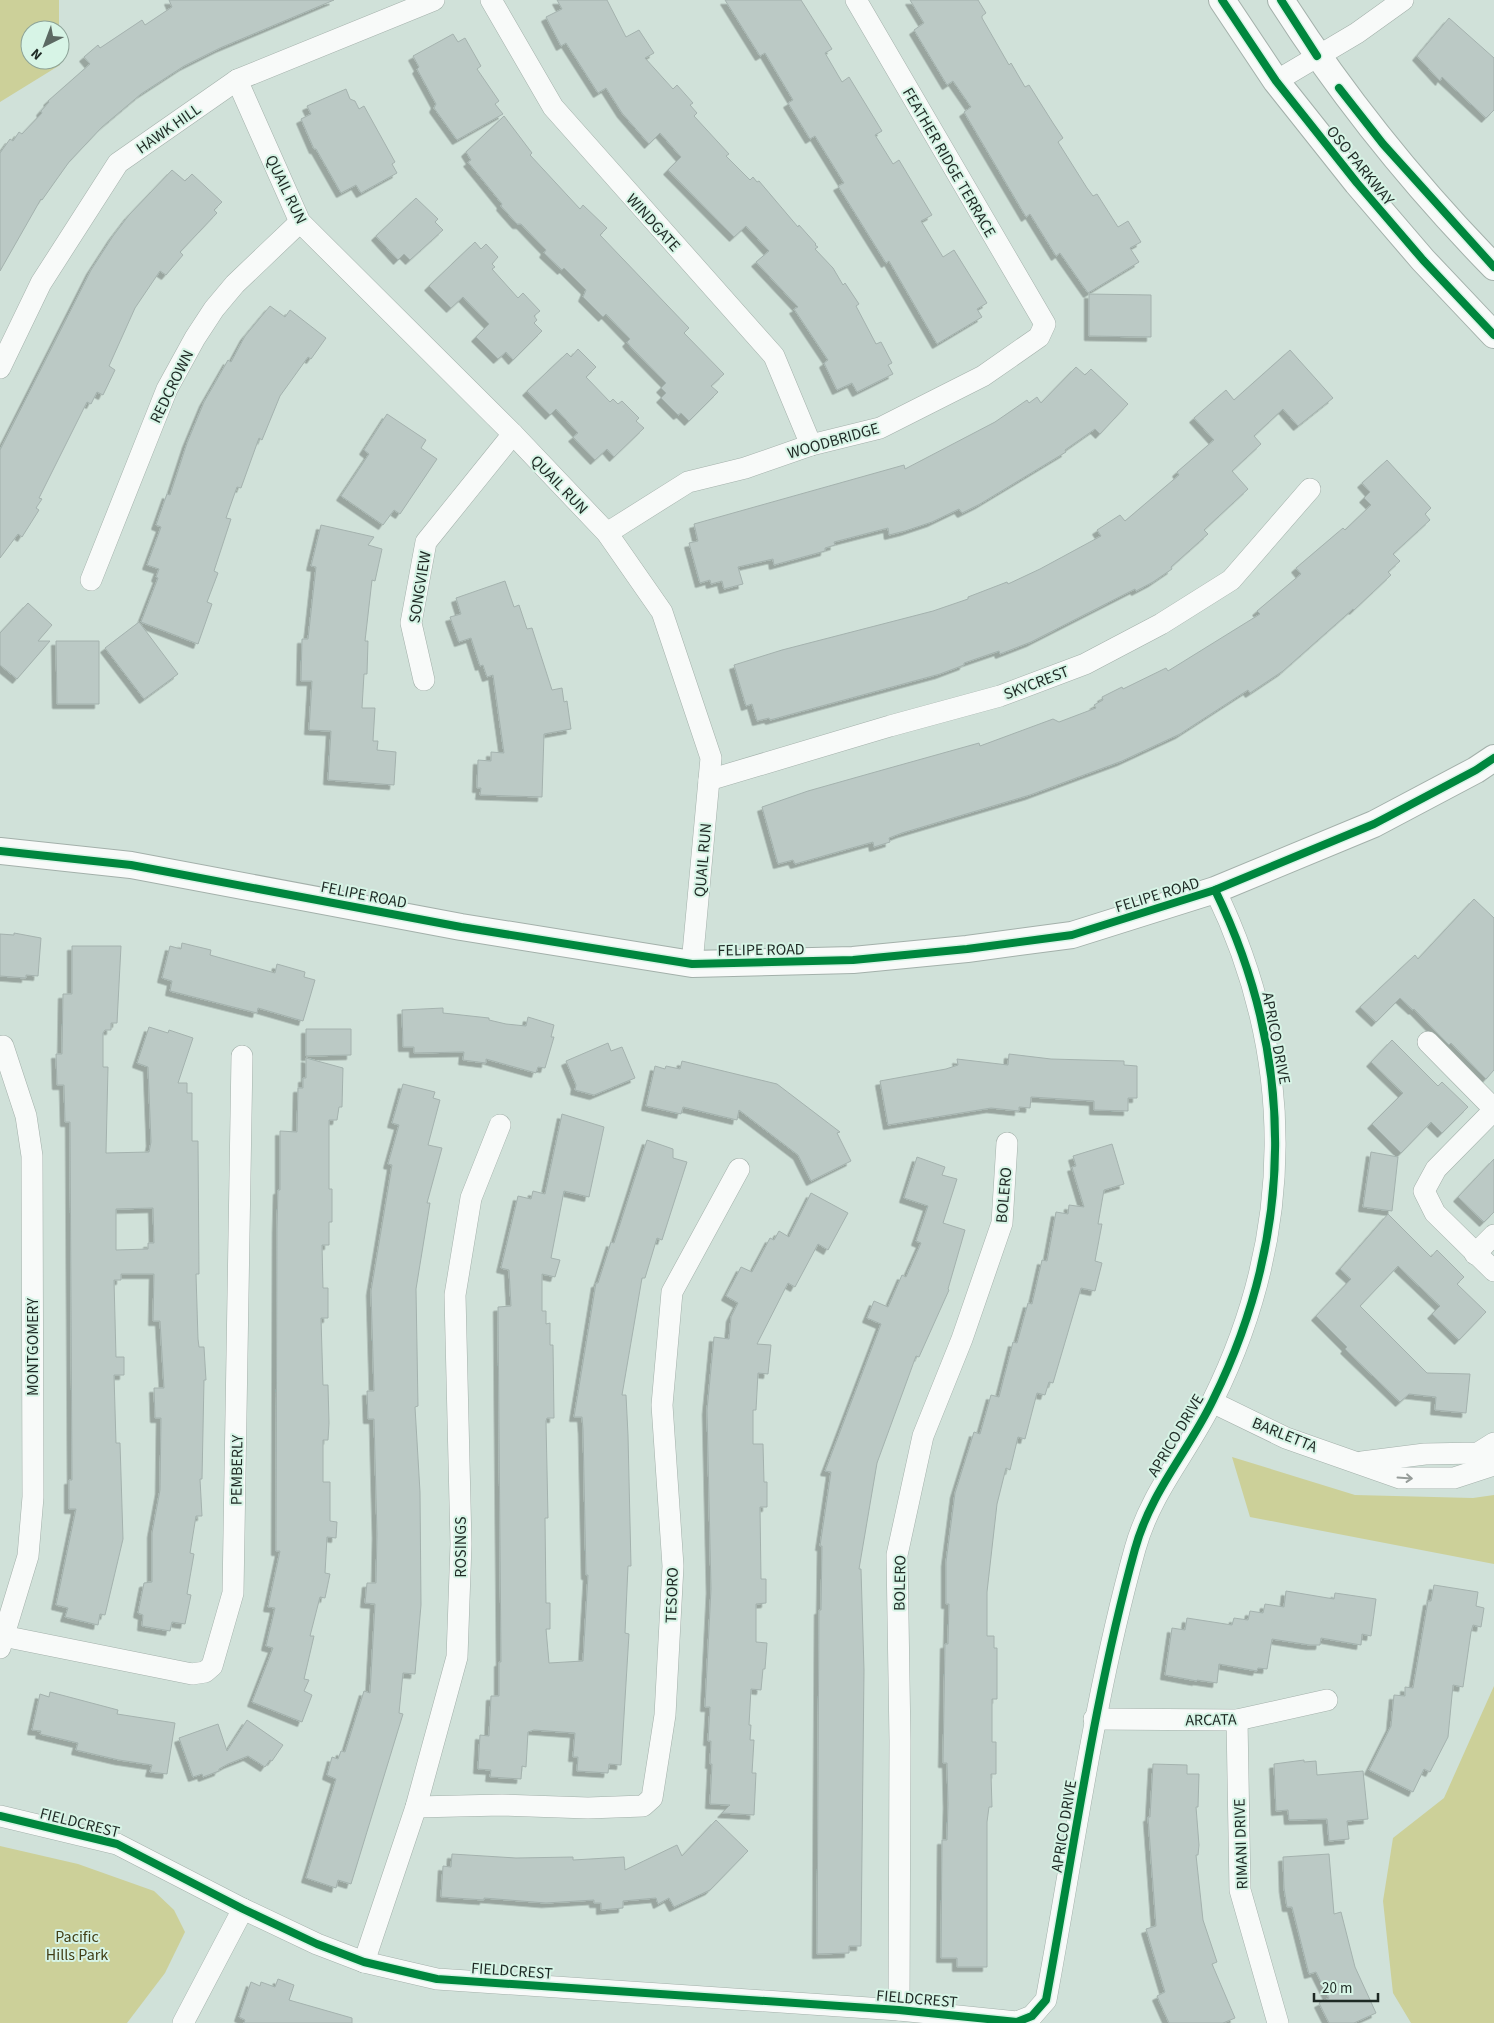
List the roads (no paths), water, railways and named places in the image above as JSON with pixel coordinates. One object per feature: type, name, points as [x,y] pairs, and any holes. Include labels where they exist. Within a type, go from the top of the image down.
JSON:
[{"type":"main road","name":"OSO PARKWAY","points":[[1222,0],[1276,81],[1423,260],[1494,335]]},
{"type":"main road","name":"OSO PARKWAY","points":[[1281,0],[1317,56],[1383,144],[1494,267]]},
{"type":"main road","name":"FELIPE ROAD","points":[[0,851],[131,865],[461,927],[692,964],[853,960],[967,949],[1062,936],[1215,890],[1374,824],[1476,770],[1494,758]]},
{"type":"street","name":"HAWK HILL","points":[[0,368],[41,284],[118,163],[237,80],[434,0]]},
{"type":"street","name":"WINDGATE","points":[[491,0],[553,107],[774,356],[811,445]]},
{"type":"street","name":"FEATHER RIDGE TERRACE","points":[[856,0],[1045,324]]},
{"type":"street","points":[[1276,81],[1357,33],[1403,0]]},
{"type":"street","name":"QUAIL RUN","points":[[237,80],[300,222],[513,434],[607,533],[662,612],[711,758],[692,964]]},
{"type":"street","name":"REDCROWN","points":[[91,580],[167,389],[195,338],[214,309],[235,284],[300,222]]},
{"type":"street","name":"WOODBRIDGE","points":[[607,533],[688,482],[745,468],[811,445],[880,428],[983,376],[1040,338],[1045,324]]},
{"type":"street","name":"SONGVIEW","points":[[424,680],[411,623],[426,542],[513,434]]},
{"type":"street","name":"SKYCREST","points":[[709,780],[890,726],[1000,696],[1085,664],[1161,624],[1231,580],[1310,489]]},
{"type":"street","name":"APRICO DRIVE","points":[[1046,2000],[1070,1870],[1094,1719],[1136,1546],[1161,1485],[1212,1402],[1246,1322],[1264,1260],[1275,1182],[1272,1079],[1254,990],[1234,930],[1215,890]]},
{"type":"street","points":[[1428,1042],[1494,1110],[1436,1170],[1424,1190],[1435,1213],[1475,1254],[1494,1270]]},
{"type":"street","name":"MONTGOMERY","points":[[1,1642],[28,1556],[33,1497],[32,1156],[26,1116],[3,1046]]},
{"type":"street","name":"PEMBERLY","points":[[1,1642],[192,1674],[205,1672],[212,1666],[233,1593],[242,1056]]},
{"type":"street","name":"ROSINGS","points":[[364,1962],[416,1806],[457,1657],[461,1544],[455,1295],[471,1198],[500,1126]]},
{"type":"street","name":"BOLERO","points":[[898,2010],[900,1741],[897,1555],[923,1436],[962,1340],[1002,1224],[1007,1143]]},
{"type":"street","name":"TESORO","points":[[416,1806],[502,1805],[597,1808],[643,1806],[652,1798],[665,1715],[673,1566],[662,1404],[672,1292],[738,1169]]},
{"type":"street","points":[[1475,1254],[1494,1234]]},
{"type":"street","name":"BARLETTA","points":[[1212,1402],[1286,1438],[1360,1462],[1425,1454],[1487,1458]]},
{"type":"street","name":"ARCATA","points":[[1094,1719],[1237,1720],[1327,1700]]},
{"type":"street","name":"RIMANI DRIVE","points":[[1237,1720],[1240,1890],[1278,2023]]},
{"type":"street","name":"FIELDCREST","points":[[0,1816],[117,1844],[243,1909],[317,1944],[364,1962],[438,1979],[898,2010],[1017,2022],[1032,2016],[1046,2000]]},
{"type":"street","points":[[182,2023],[243,1909]]},
{"type":"park label","name":"Pacific Hills Park","points":[[77,1945]]}]
